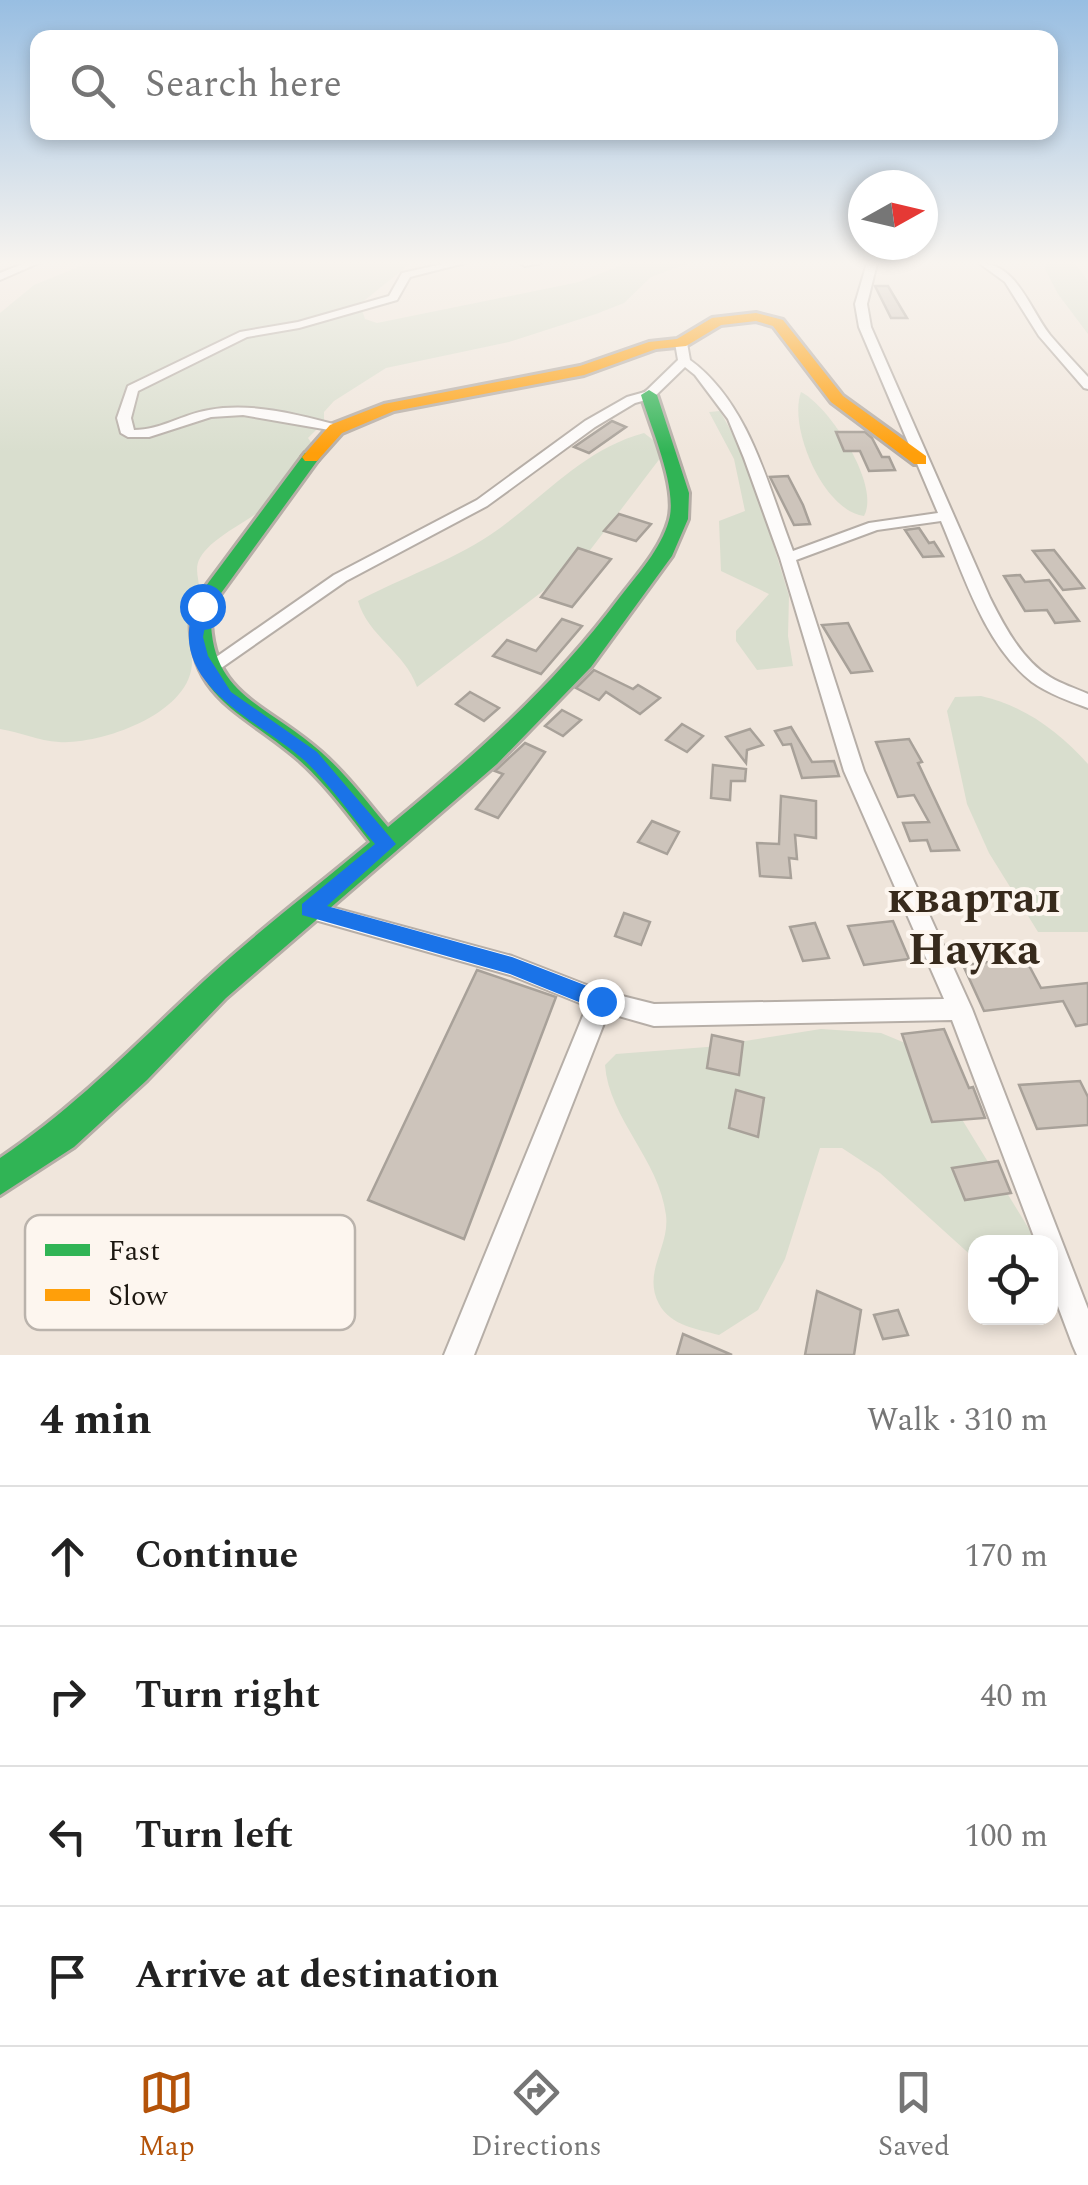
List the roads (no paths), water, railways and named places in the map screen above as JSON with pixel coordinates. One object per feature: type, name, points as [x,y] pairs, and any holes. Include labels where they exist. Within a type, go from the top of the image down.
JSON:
[{"type":"street","points":[[291,326],[244,334],[132,388],[124,418],[128,433],[143,436],[175,423],[231,412],[289,417],[336,429]]},
{"type":"street","points":[[208,669],[340,578],[482,504],[590,424],[630,400],[649,395],[682,352],[711,326]]},
{"type":"street","points":[[781,326],[837,399],[920,460]]},
{"type":"street","points":[[864,326],[976,588],[1013,648],[1046,684],[1088,702]]},
{"type":"street","points":[[1038,326],[1088,385]]},
{"type":"street","points":[[387,844],[310,756],[225,696],[208,669],[196,637],[202,606],[317,449],[336,429],[390,407],[584,370],[654,344],[682,352],[734,418],[788,558],[854,771],[960,1009],[1046,1235]]},
{"type":"street","points":[[0,1178],[62,1136],[136,1070],[216,988],[488,758],[583,662],[662,556],[679,519],[680,493],[649,395]]},
{"type":"street","points":[[788,558],[874,526],[946,516]]},
{"type":"street","points":[[309,910],[512,966],[601,1001],[654,1015],[960,1009]]},
{"type":"street","points":[[459,1355],[601,1001]]},
{"type":"street","points":[[1058,1266],[1088,1346]]},
{"type":"district","name":"квартал Наука","points":[[974,924]]}]
